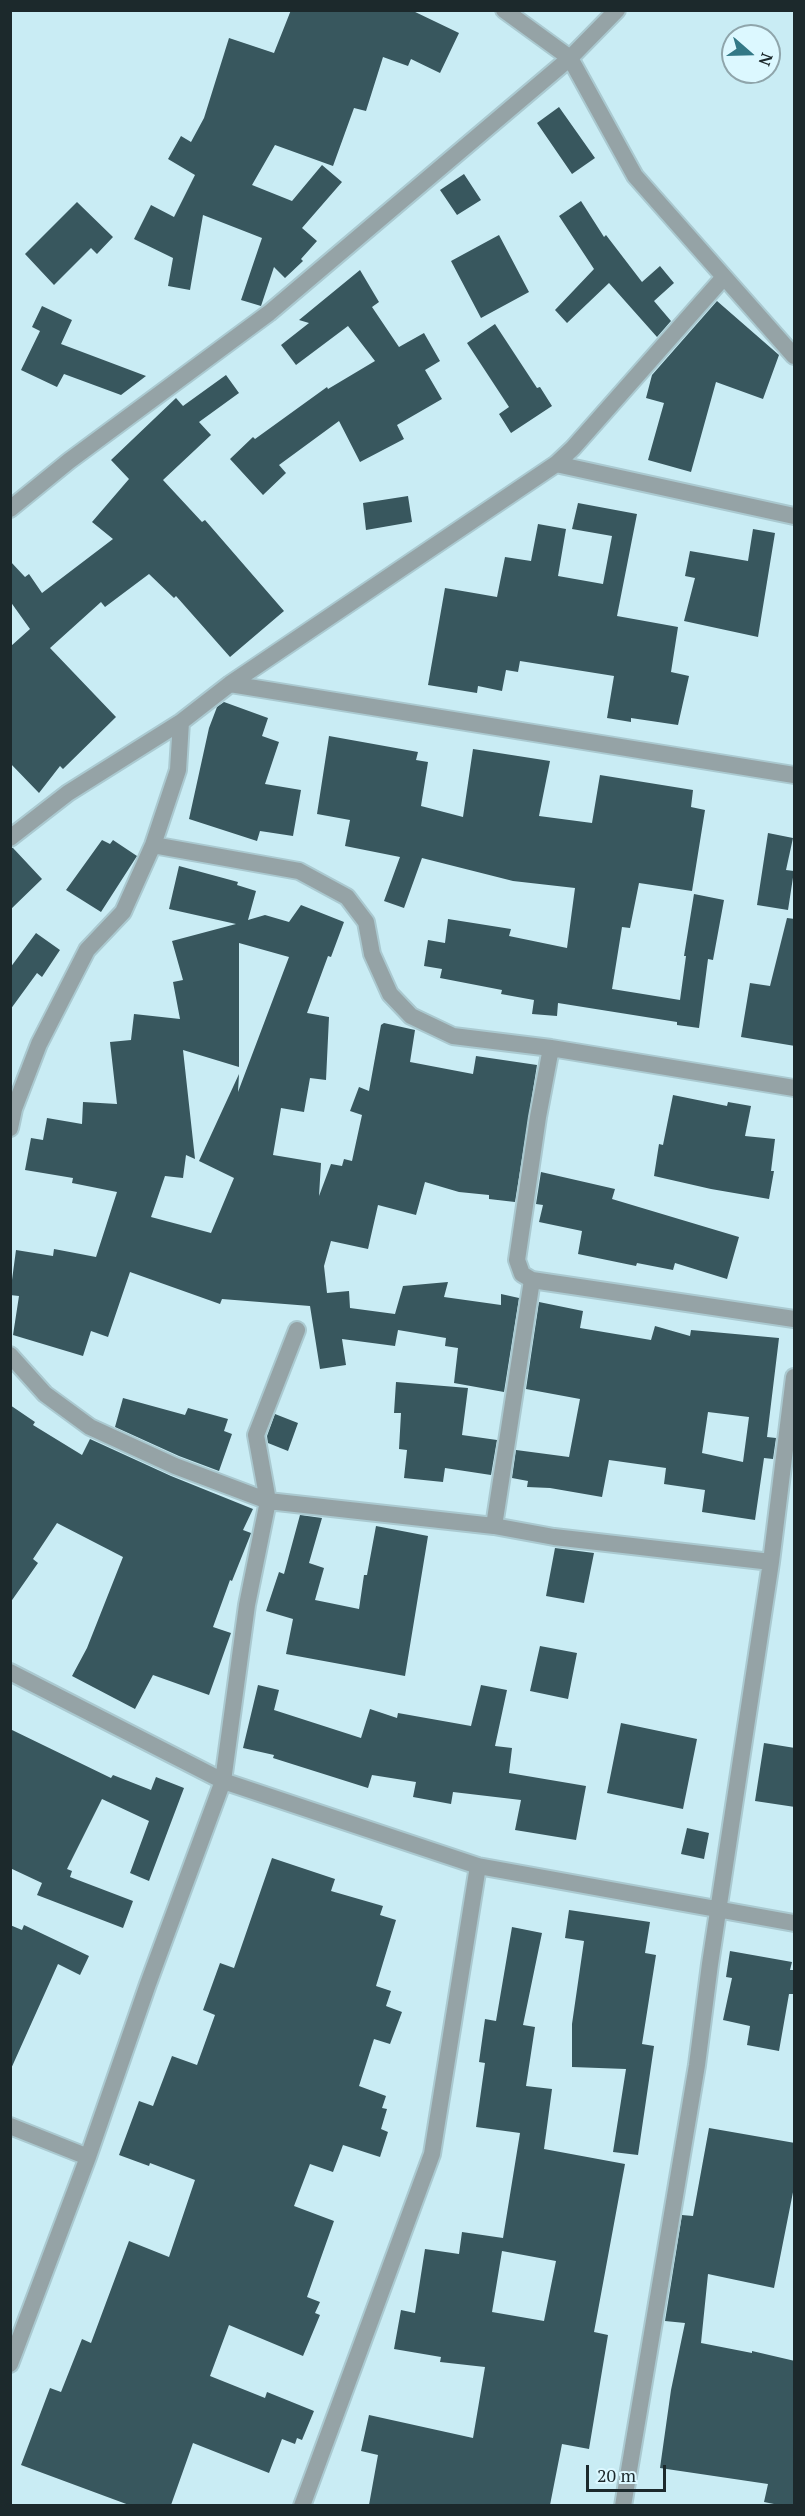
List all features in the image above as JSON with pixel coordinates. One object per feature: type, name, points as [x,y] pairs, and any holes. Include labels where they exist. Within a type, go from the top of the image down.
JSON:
[{"type":"street","points":[[504,10],[570,58],[634,176],[795,356]]},
{"type":"street","points":[[10,509],[69,461],[268,314],[570,58],[617,10]]},
{"type":"street","points":[[10,838],[68,793],[181,722],[231,684],[556,464],[573,448],[724,277]]},
{"type":"street","points":[[556,464],[795,516]]},
{"type":"street","points":[[231,684],[795,775]]},
{"type":"street","points":[[10,1128],[14,1109],[39,1044],[87,950],[123,912],[153,845],[178,770],[181,722]]},
{"type":"street","points":[[153,845],[298,871],[347,897],[366,922],[372,954],[390,994],[411,1016],[453,1036],[551,1048],[795,1088]]},
{"type":"street","points":[[551,1048],[538,1117],[517,1260],[522,1274],[532,1280],[795,1320]]},
{"type":"street","points":[[494,1526],[532,1280]]},
{"type":"street","points":[[10,2364],[88,2157],[148,1984],[223,1781],[247,1605],[268,1502],[256,1435],[297,1330]]},
{"type":"street","points":[[10,1356],[45,1394],[90,1427],[175,1466],[268,1502],[494,1526],[554,1537],[771,1562]]},
{"type":"street","points":[[623,2505],[697,2065],[771,1562],[795,1377]]},
{"type":"street","points":[[10,1672],[223,1781],[478,1866],[795,1923]]},
{"type":"street","points":[[302,2505],[432,2154],[478,1866]]},
{"type":"street","points":[[10,2126],[88,2157]]},
{"type":"building","points":[[291,10],[411,10],[459,33],[440,73],[411,59],[408,66],[383,57],[366,111],[354,108],[333,166],[275,145],[252,185],[292,201],[322,165],[342,182],[302,228],[317,241],[301,259],[303,261],[285,278],[274,267],[261,306],[241,300],[262,238],[203,215],[190,290],[168,286],[173,258],[134,239],[151,205],[174,217],[195,175],[168,159],[181,136],[191,142],[204,118],[229,38],[274,53]]},
{"type":"building","points":[[559,107],[595,158],[572,174],[537,123]]},
{"type":"building","points":[[464,174],[481,200],[457,215],[440,190]]},
{"type":"building","points":[[581,201],[604,237],[606,235],[642,282],[660,266],[674,283],[654,301],[671,321],[657,337],[609,283],[567,323],[555,310],[594,269],[559,216]]},
{"type":"building","points":[[77,202],[113,237],[97,254],[91,248],[54,285],[25,254]]},
{"type":"building","points":[[499,235],[529,292],[481,318],[451,261]]},
{"type":"building","points":[[360,270],[379,302],[372,307],[399,347],[424,333],[440,361],[425,370],[442,399],[397,425],[404,439],[360,462],[339,421],[279,465],[286,473],[263,495],[230,459],[253,437],[255,439],[327,387],[328,389],[375,361],[348,326],[296,365],[281,345],[309,323],[299,320]]},
{"type":"building","points":[[717,301],[779,355],[763,399],[716,382],[691,472],[648,460],[664,403],[646,398],[652,375]]},
{"type":"building","points":[[42,306],[72,320],[61,344],[146,376],[121,395],[64,374],[57,387],[21,370],[40,331],[32,327]]},
{"type":"building","points":[[495,324],[537,388],[540,387],[552,406],[511,433],[499,414],[509,407],[467,343]]},
{"type":"building","points":[[226,375],[239,393],[199,422],[211,435],[163,480],[202,522],[205,520],[284,611],[230,657],[176,596],[174,598],[149,574],[105,607],[101,602],[50,648],[116,717],[63,769],[60,766],[39,793],[10,763],[11,646],[30,629],[10,601],[10,561],[25,577],[29,574],[42,593],[113,539],[92,522],[129,479],[111,460],[176,398],[183,406]]},
{"type":"building","points":[[408,496],[412,522],[366,530],[363,503]]},
{"type":"building","points":[[578,503],[637,514],[617,616],[678,627],[671,672],[689,676],[678,725],[631,718],[631,722],[607,718],[614,676],[520,661],[518,672],[506,670],[502,691],[478,686],[477,693],[428,685],[445,588],[497,597],[505,557],[531,561],[538,524],[566,529],[558,576],[603,584],[612,536],[572,529]]},
{"type":"building","points":[[753,529],[775,533],[758,637],[684,621],[695,578],[685,576],[690,551],[748,561]]},
{"type":"building","points":[[224,702],[268,718],[262,736],[279,742],[265,784],[301,790],[293,836],[260,831],[257,841],[189,819],[209,728],[217,707]]},
{"type":"building","points":[[329,736],[418,752],[416,760],[428,762],[421,806],[463,817],[473,749],[550,761],[539,816],[592,823],[600,775],[693,790],[691,807],[705,810],[692,891],[639,883],[630,928],[622,927],[612,989],[680,1000],[694,894],[724,900],[713,960],[708,959],[699,1028],[677,1025],[677,1022],[558,1003],[557,1016],[532,1014],[534,1000],[501,994],[502,990],[440,978],[442,969],[424,966],[428,940],[445,943],[448,919],[511,929],[509,936],[567,948],[575,888],[513,881],[422,858],[404,908],[384,901],[400,857],[345,846],[350,820],[317,814]]},
{"type":"building","points":[[768,833],[793,838],[786,870],[794,871],[788,910],[757,905]]},
{"type":"building","points":[[102,840],[110,844],[113,840],[137,856],[101,912],[66,890]]},
{"type":"building","points":[[10,848],[13,848],[42,879],[10,910]]},
{"type":"building","points":[[179,866],[238,882],[237,885],[256,891],[248,920],[265,915],[289,922],[301,905],[344,922],[331,957],[328,956],[307,1013],[329,1017],[326,1080],[310,1078],[304,1112],[281,1108],[273,1155],[321,1163],[319,1196],[331,1164],[342,1166],[344,1159],[352,1161],[362,1115],[350,1111],[359,1087],[369,1091],[381,1025],[384,1023],[415,1030],[410,1062],[473,1074],[476,1056],[537,1065],[515,1202],[489,1199],[489,1195],[459,1192],[425,1182],[416,1215],[378,1205],[368,1249],[331,1241],[324,1266],[327,1293],[349,1291],[350,1308],[395,1314],[403,1286],[448,1282],[444,1297],[501,1305],[501,1294],[519,1298],[504,1392],[454,1383],[458,1348],[445,1346],[446,1338],[398,1330],[395,1346],[342,1339],[346,1365],[320,1369],[310,1306],[222,1299],[220,1304],[130,1272],[108,1337],[91,1331],[83,1356],[13,1335],[19,1296],[10,1295],[16,1250],[53,1256],[54,1249],[96,1257],[117,1192],[72,1183],[73,1178],[25,1170],[31,1138],[43,1140],[47,1118],[82,1124],[83,1102],[117,1104],[110,1042],[131,1040],[134,1014],[180,1019],[173,982],[183,980],[172,941],[236,924],[169,909]],"holes":[[[239,943],[289,957],[238,1092],[239,1074],[199,1161],[234,1178],[211,1233],[151,1217],[165,1176],[183,1178],[186,1155],[195,1159],[183,1050],[239,1067]]]},
{"type":"building","points":[[787,918],[795,919],[795,1046],[741,1037],[750,983],[770,986]]},
{"type":"building","points":[[36,933],[60,950],[42,977],[37,973],[10,1010],[10,968]]},
{"type":"building","points":[[673,1095],[727,1106],[728,1102],[751,1106],[745,1136],[775,1139],[771,1171],[774,1171],[769,1199],[654,1176],[659,1144],[663,1145]]},
{"type":"building","points":[[541,1172],[615,1189],[612,1199],[739,1237],[727,1279],[675,1263],[673,1270],[637,1263],[636,1266],[578,1254],[582,1231],[539,1222],[543,1205],[536,1204]]},
{"type":"building","points":[[539,1302],[583,1311],[580,1328],[651,1340],[655,1326],[690,1336],[691,1330],[779,1338],[767,1437],[776,1438],[773,1459],[764,1458],[755,1520],[702,1512],[705,1490],[664,1484],[666,1468],[609,1460],[602,1497],[550,1488],[527,1487],[528,1481],[512,1478],[516,1450],[569,1457],[580,1399],[526,1389]],"holes":[[[708,1412],[749,1417],[743,1462],[702,1453]]]},
{"type":"building","points":[[396,1382],[468,1388],[462,1435],[497,1440],[491,1475],[445,1468],[443,1482],[404,1478],[407,1450],[399,1449],[401,1413],[394,1413]]},
{"type":"building","points":[[123,1398],[185,1415],[188,1408],[228,1419],[224,1431],[232,1434],[219,1471],[115,1427]]},
{"type":"building","points":[[10,1405],[35,1422],[33,1425],[82,1455],[90,1439],[171,1476],[253,1509],[243,1530],[251,1533],[250,1536],[232,1581],[230,1580],[213,1627],[231,1633],[209,1695],[153,1675],[135,1709],[72,1676],[87,1648],[123,1557],[57,1523],[33,1559],[38,1563],[10,1603]]},
{"type":"building","points":[[275,1414],[298,1423],[288,1451],[268,1443],[267,1436]]},
{"type":"building","points":[[300,1515],[322,1518],[309,1563],[324,1568],[315,1600],[359,1609],[364,1575],[367,1575],[376,1526],[428,1536],[405,1676],[286,1654],[293,1619],[266,1611],[279,1572],[284,1574]]},
{"type":"building","points":[[555,1548],[594,1553],[584,1603],[546,1596]]},
{"type":"building","points":[[540,1646],[577,1653],[568,1699],[530,1691]]},
{"type":"building","points":[[258,1685],[279,1690],[274,1710],[361,1738],[370,1709],[397,1718],[398,1713],[471,1726],[481,1685],[507,1690],[495,1746],[512,1748],[509,1773],[586,1786],[576,1840],[515,1830],[521,1800],[453,1792],[451,1804],[413,1797],[416,1782],[372,1775],[368,1788],[273,1758],[274,1755],[243,1748]]},
{"type":"building","points":[[621,1723],[697,1739],[683,1809],[607,1793]]},
{"type":"building","points":[[10,1729],[111,1778],[113,1775],[151,1790],[156,1777],[184,1788],[149,1881],[130,1873],[149,1821],[102,1799],[67,1869],[72,1871],[70,1877],[133,1901],[123,1928],[37,1895],[42,1883],[10,1868]]},
{"type":"building","points":[[764,1743],[795,1748],[795,1807],[755,1801]]},
{"type":"building","points":[[687,1828],[709,1833],[704,1859],[681,1854]]},
{"type":"building","points":[[272,1858],[335,1879],[331,1891],[383,1906],[380,1915],[396,1920],[376,1986],[391,1991],[386,2006],[402,2012],[390,2044],[374,2039],[359,2086],[386,2096],[382,2108],[387,2109],[381,2129],[388,2132],[380,2157],[343,2145],[333,2172],[310,2164],[294,2206],[334,2221],[307,2297],[320,2302],[315,2313],[320,2315],[303,2356],[229,2325],[210,2376],[265,2398],[267,2392],[314,2411],[302,2440],[297,2438],[295,2444],[282,2439],[269,2473],[193,2443],[171,2505],[129,2505],[21,2465],[50,2388],[61,2392],[82,2339],[91,2343],[129,2241],[169,2257],[195,2180],[150,2163],[149,2166],[119,2155],[139,2101],[153,2106],[172,2056],[197,2065],[215,2015],[203,2010],[220,1963],[234,1968]]},
{"type":"building","points":[[569,1910],[650,1922],[645,1953],[656,1955],[642,2044],[654,2046],[638,2155],[613,2152],[626,2069],[572,2067],[572,2024],[584,1941],[565,1938]]},
{"type":"building","points":[[10,1925],[22,1930],[24,1925],[89,1956],[80,1975],[58,1964],[10,2071]]},
{"type":"building","points":[[512,1927],[542,1933],[523,2025],[535,2027],[526,2086],[552,2089],[544,2149],[625,2164],[594,2332],[608,2335],[589,2449],[562,2444],[550,2505],[369,2505],[378,2455],[361,2451],[369,2415],[473,2438],[485,2367],[440,2362],[441,2357],[394,2349],[401,2310],[415,2313],[425,2249],[459,2254],[462,2232],[503,2238],[520,2133],[476,2127],[485,2063],[479,2062],[485,2019],[496,2021]],"holes":[[[502,2251],[556,2261],[544,2321],[492,2312]]]},
{"type":"building","points":[[730,1951],[792,1962],[790,1970],[795,1970],[795,1994],[789,1994],[779,2051],[747,2045],[750,2026],[723,2020],[732,1978],[726,1977]]},
{"type":"building","points":[[709,2128],[795,2143],[795,2182],[774,2288],[708,2274],[701,2343],[795,2361],[795,2505],[764,2502],[768,2484],[660,2468],[671,2390],[685,2323],[665,2321],[682,2215],[693,2216]]}]
